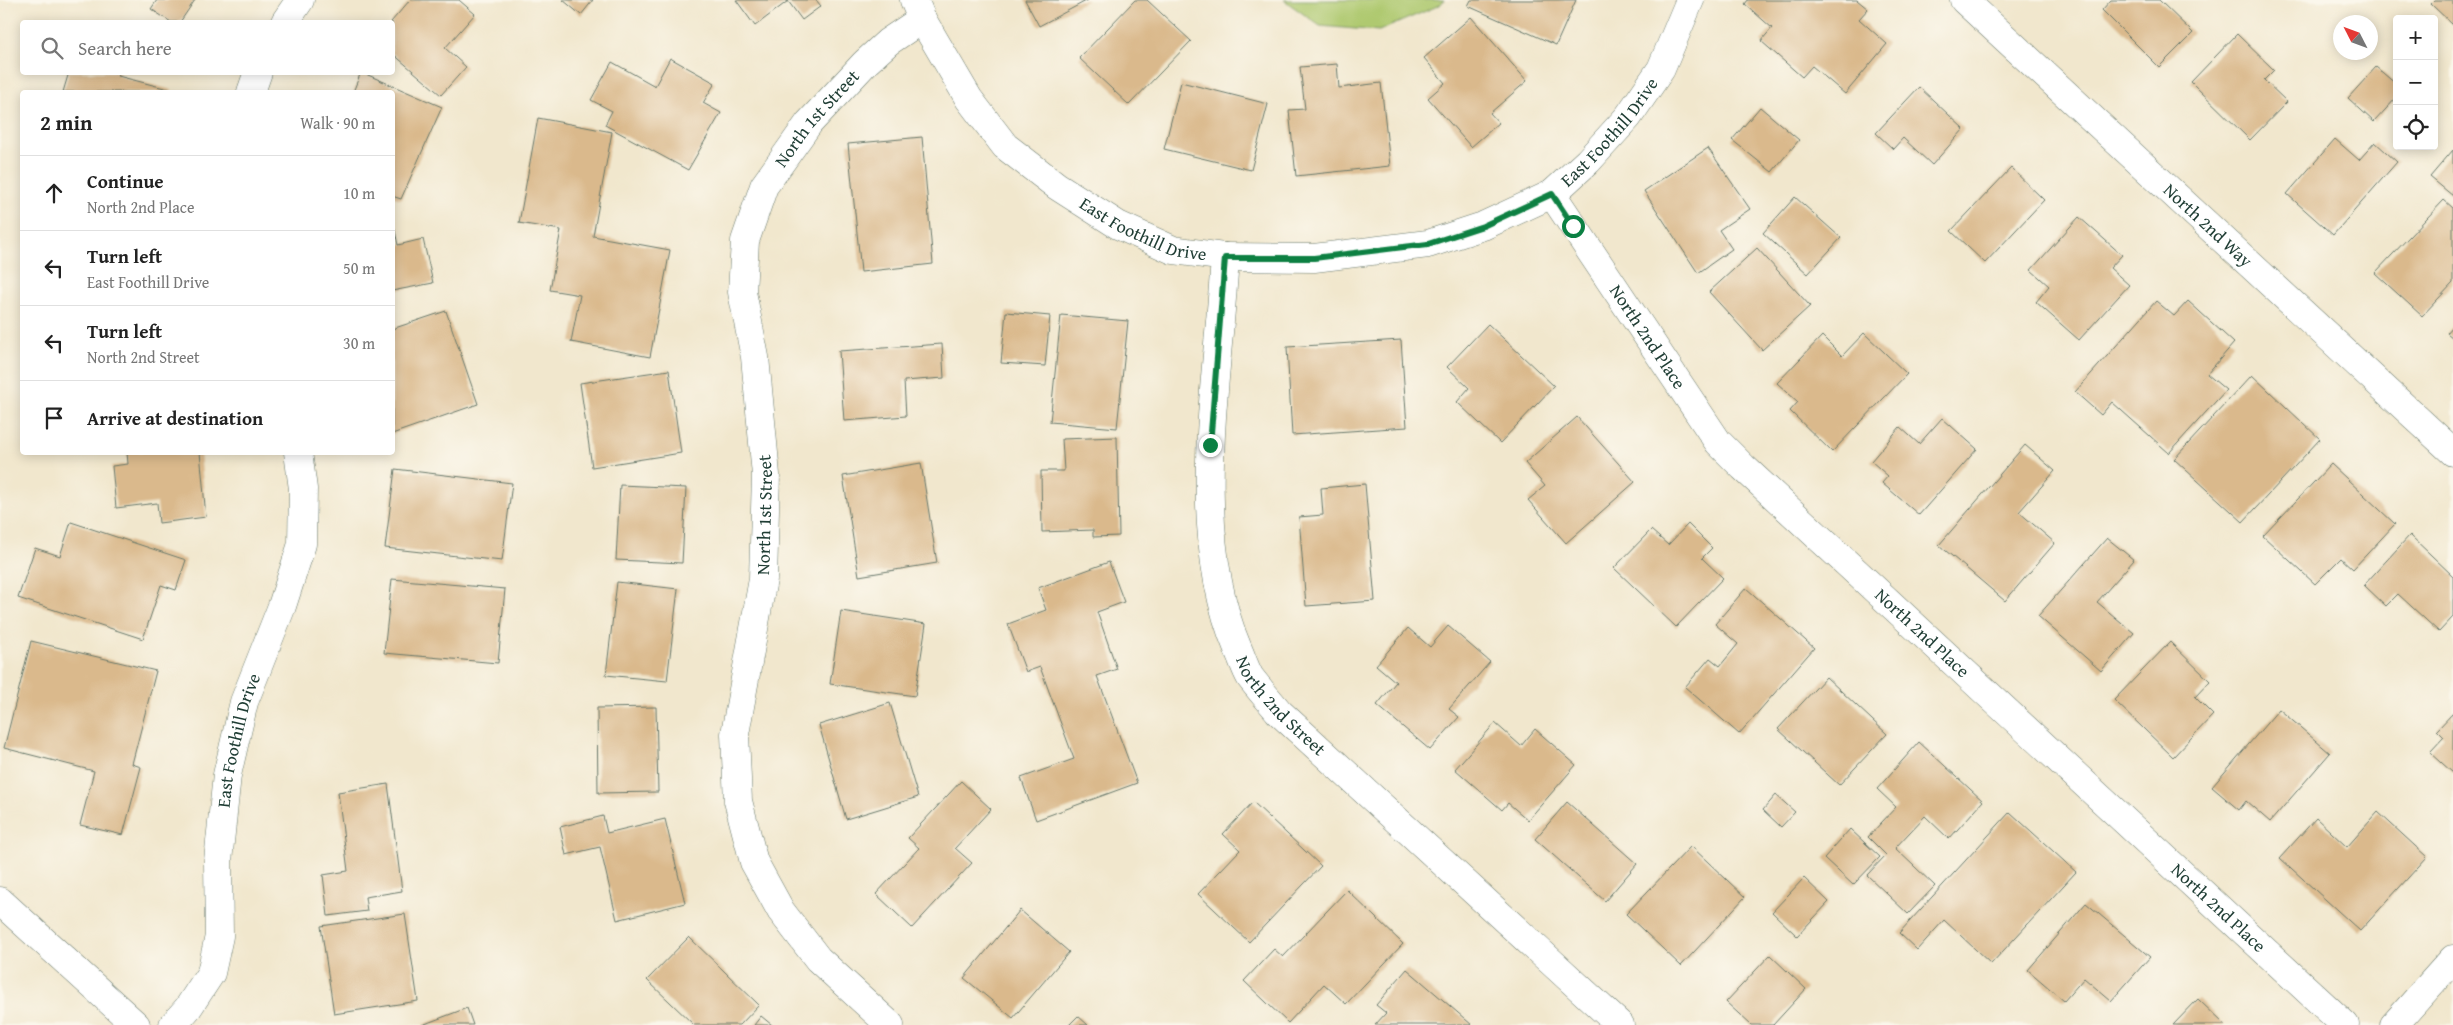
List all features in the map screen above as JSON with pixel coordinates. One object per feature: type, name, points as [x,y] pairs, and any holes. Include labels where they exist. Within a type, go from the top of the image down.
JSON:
[{"type":"street","points":[[286,20],[300,0]]},
{"type":"street","name":"East Foothill Drive","points":[[918,10],[969,99],[1005,146],[1057,186],[1118,225],[1173,250],[1225,258],[1314,258],[1428,244],[1483,226],[1552,194],[1588,161],[1628,117],[1661,69],[1690,0]]},
{"type":"street","name":"North 2nd Way","points":[[1964,0],[2453,452]]},
{"type":"street","name":"North 1st Street","points":[[890,1025],[818,959],[781,911],[754,862],[738,801],[735,734],[763,580],[766,475],[755,357],[742,292],[744,241],[764,186],[809,123],[918,10]]},
{"type":"street","points":[[252,90],[257,75]]},
{"type":"street","name":"North 2nd Place","points":[[1552,194],[1718,442],[1750,474],[2345,1025]]},
{"type":"street","name":"North 2nd Street","points":[[1225,258],[1210,445],[1212,525],[1216,570],[1226,621],[1250,676],[1279,712],[1620,1025]]},
{"type":"street","name":"East Foothill Drive","points":[[173,1025],[188,1008],[211,973],[219,936],[218,861],[227,775],[244,702],[282,606],[302,544],[303,489],[298,455]]},
{"type":"street","points":[[0,901],[136,1025]]},
{"type":"street","points":[[2394,1025],[2453,959]]},
{"type":"green space","points":[[1284,0],[1444,0],[1440,5],[1379,31],[1320,26]]},
{"type":"building","points":[[157,0],[195,0],[181,20],[168,20],[151,9]]},
{"type":"building","points":[[410,0],[459,0],[475,14],[445,48],[466,67],[441,95],[395,56],[395,20],[393,20]]},
{"type":"building","points":[[563,0],[593,0],[581,15]]},
{"type":"building","points":[[736,0],[816,0],[821,6],[802,20],[788,1],[755,26]]},
{"type":"building","points":[[1025,0],[1088,0],[1039,26]]},
{"type":"building","points":[[1135,0],[1147,0],[1191,41],[1129,105],[1079,58]]},
{"type":"building","points":[[1471,0],[1576,0],[1556,45],[1468,6]]},
{"type":"building","points":[[1748,0],[1857,0],[1868,9],[1859,19],[1887,44],[1845,94],[1812,66],[1802,77],[1761,41],[1772,28],[1745,4]]},
{"type":"building","points":[[2111,0],[2159,0],[2193,33],[2159,67],[2102,10]]},
{"type":"building","points":[[2435,0],[2453,0],[2453,25],[2431,4]]},
{"type":"building","points":[[1471,17],[1527,81],[1490,113],[1499,123],[1471,147],[1428,98],[1445,83],[1424,58]]},
{"type":"building","points":[[2237,34],[2274,70],[2264,80],[2287,102],[2250,140],[2191,82]]},
{"type":"building","points":[[670,58],[715,83],[703,103],[721,113],[688,170],[605,125],[612,111],[591,100],[612,62],[655,86]]},
{"type":"building","points":[[1337,64],[1339,88],[1381,83],[1390,166],[1296,176],[1289,110],[1305,109],[1300,67]]},
{"type":"building","points":[[2376,67],[2393,82],[2393,101],[2374,122],[2348,98]]},
{"type":"building","points":[[68,75],[118,75],[172,90],[64,90]]},
{"type":"building","points":[[360,75],[368,75],[442,107],[401,199],[395,197],[395,90],[354,90]]},
{"type":"building","points":[[1181,82],[1268,104],[1251,170],[1164,149]]},
{"type":"building","points":[[1919,87],[1964,129],[1932,165],[1903,138],[1893,149],[1876,133]]},
{"type":"building","points":[[1760,107],[1799,140],[1772,172],[1732,140]]},
{"type":"building","points":[[538,118],[612,132],[593,236],[670,250],[650,357],[571,342],[580,295],[550,290],[561,230],[519,223]]},
{"type":"building","points":[[922,137],[933,264],[861,272],[848,144]]},
{"type":"building","points":[[2335,139],[2359,160],[2375,142],[2397,162],[2333,235],[2287,194]]},
{"type":"building","points":[[1708,148],[1750,209],[1719,230],[1732,249],[1698,273],[1644,191]]},
{"type":"building","points":[[2453,150],[2453,196],[2430,177]]},
{"type":"building","points":[[2011,168],[2044,200],[1985,263],[1951,231]]},
{"type":"building","points":[[1795,197],[1841,238],[1808,274],[1763,233]]},
{"type":"building","points":[[2444,200],[2453,208],[2453,283],[2422,316],[2375,273]]},
{"type":"building","points":[[2079,217],[2122,255],[2110,268],[2129,285],[2079,340],[2036,302],[2049,286],[2031,270]]},
{"type":"building","points":[[395,231],[398,245],[423,239],[433,283],[395,290]]},
{"type":"building","points":[[1757,248],[1810,306],[1762,350],[1709,292]]},
{"type":"building","points":[[2156,301],[2174,316],[2188,301],[2234,343],[2207,374],[2226,390],[2169,453],[2112,402],[2101,415],[2075,392]]},
{"type":"building","points":[[446,311],[478,404],[395,433],[395,328]]},
{"type":"building","points":[[1006,312],[1050,316],[1045,366],[1001,363]]},
{"type":"building","points":[[1061,315],[1128,321],[1117,428],[1050,422]]},
{"type":"building","points":[[1488,324],[1554,386],[1500,443],[1457,402],[1469,388],[1447,367]]},
{"type":"building","points":[[2453,326],[2453,338],[2447,333]]},
{"type":"building","points":[[1864,333],[1907,374],[1832,452],[1790,411],[1798,402],[1777,383],[1822,336],[1842,356]]},
{"type":"building","points":[[1401,340],[1407,427],[1292,435],[1287,347]]},
{"type":"building","points":[[942,344],[944,378],[904,381],[906,416],[844,421],[839,351]]},
{"type":"building","points":[[669,370],[681,453],[592,467],[580,383]]},
{"type":"building","points":[[2252,375],[2320,439],[2243,522],[2174,459]]},
{"type":"building","points":[[1577,417],[1635,482],[1566,543],[1528,500],[1545,486],[1525,463]]},
{"type":"building","points":[[1942,418],[1977,449],[1919,515],[1882,483],[1888,476],[1871,461],[1900,427],[1919,444]]},
{"type":"building","points":[[1117,437],[1119,536],[1093,537],[1093,530],[1042,532],[1041,471],[1064,471],[1062,439]]},
{"type":"building","points":[[2025,445],[2055,471],[2019,512],[2055,543],[2005,601],[1939,545]]},
{"type":"building","points":[[127,455],[200,455],[206,517],[159,523],[157,503],[116,508],[112,466],[128,464]]},
{"type":"building","points":[[921,463],[937,563],[859,576],[843,476]]},
{"type":"building","points":[[2331,464],[2395,524],[2353,569],[2341,558],[2315,584],[2263,536]]},
{"type":"building","points":[[395,469],[512,483],[502,561],[385,548]]},
{"type":"building","points":[[1365,484],[1375,601],[1306,606],[1299,517],[1323,515],[1321,488]]},
{"type":"building","points":[[620,485],[686,488],[682,563],[616,560]]},
{"type":"building","points":[[71,522],[186,560],[176,590],[161,585],[143,639],[18,598],[35,548],[60,556]]},
{"type":"building","points":[[1688,524],[1712,548],[1702,558],[1723,578],[1676,627],[1614,568],[1651,530],[1668,545]]},
{"type":"building","points":[[2410,535],[2453,576],[2453,617],[2439,632],[2398,594],[2386,606],[2364,585]]},
{"type":"building","points":[[2107,538],[2134,560],[2097,602],[2134,633],[2101,671],[2038,616]]},
{"type":"building","points":[[1109,562],[1124,602],[1097,612],[1117,669],[1097,676],[1137,783],[1036,820],[1021,778],[1074,759],[1040,667],[1026,672],[1008,624],[1046,610],[1038,588]]},
{"type":"building","points":[[392,579],[505,589],[498,663],[384,653]]},
{"type":"building","points":[[617,582],[678,589],[667,681],[606,675]]},
{"type":"building","points":[[1746,588],[1814,648],[1739,734],[1685,687],[1710,658],[1720,666],[1738,644],[1715,624]]},
{"type":"building","points":[[841,611],[926,624],[915,696],[830,684]]},
{"type":"building","points":[[1448,626],[1490,662],[1449,709],[1459,717],[1430,750],[1377,705],[1396,682],[1376,665],[1408,628],[1430,647]]},
{"type":"building","points":[[31,641],[156,671],[132,764],[141,767],[123,835],[80,825],[94,771],[4,748]]},
{"type":"building","points":[[2170,642],[2210,681],[2195,697],[2213,715],[2173,757],[2114,700]]},
{"type":"building","points":[[1826,677],[1887,734],[1839,785],[1778,729]]},
{"type":"building","points":[[890,703],[918,797],[846,819],[819,725]]},
{"type":"building","points":[[656,707],[658,792],[598,793],[597,708]]},
{"type":"building","points":[[2279,709],[2330,753],[2270,822],[2246,801],[2239,810],[2212,787]]},
{"type":"building","points":[[2453,713],[2453,773],[2430,752],[2444,737],[2437,730]]},
{"type":"building","points":[[1495,723],[1521,746],[1535,729],[1576,765],[1528,820],[1508,803],[1502,810],[1455,769]]},
{"type":"building","points":[[1919,742],[1983,801],[1949,839],[1925,816],[1895,848],[1935,886],[1908,914],[1867,875],[1886,855],[1868,837],[1896,807],[1877,789]]},
{"type":"building","points":[[961,781],[991,809],[955,848],[972,863],[912,928],[876,894],[919,848],[908,838]]},
{"type":"building","points":[[388,784],[402,891],[365,897],[367,911],[328,916],[323,875],[348,871],[338,792]]},
{"type":"building","points":[[1776,795],[1795,812],[1781,827],[1763,810]]},
{"type":"building","points":[[1253,802],[1321,866],[1249,942],[1198,894],[1240,850],[1223,834]]},
{"type":"building","points":[[1567,802],[1637,864],[1605,901],[1535,839]]},
{"type":"building","points":[[2010,812],[2076,872],[1991,964],[1944,920],[1917,950],[1899,933]]},
{"type":"building","points":[[2378,812],[2427,857],[2360,931],[2280,858],[2316,818],[2347,847]]},
{"type":"building","points":[[603,816],[607,833],[665,819],[685,903],[617,920],[600,847],[566,855],[560,827]]},
{"type":"building","points":[[1850,829],[1880,857],[1853,885],[1824,858]]},
{"type":"building","points":[[1691,846],[1745,897],[1681,966],[1626,914]]},
{"type":"building","points":[[1804,878],[1829,902],[1797,936],[1772,912]]},
{"type":"building","points":[[1347,890],[1403,944],[1346,1004],[1324,984],[1288,1023],[1244,981],[1274,949],[1283,957]]},
{"type":"building","points":[[2086,903],[2150,957],[2111,1001],[2084,978],[2064,1001],[2028,970]]},
{"type":"building","points":[[1020,910],[1069,952],[1013,1018],[964,978]]},
{"type":"building","points":[[405,914],[418,1001],[334,1014],[321,926]]},
{"type":"building","points":[[689,937],[759,1005],[740,1025],[694,1025],[647,980]]},
{"type":"building","points":[[1770,955],[1806,989],[1773,1025],[1751,1025],[1726,1002]]},
{"type":"building","points":[[1407,969],[1472,1025],[1375,1025],[1386,1013],[1376,1005]]},
{"type":"building","points":[[2198,999],[2225,1025],[2173,1025]]},
{"type":"building","points":[[467,1008],[473,1025],[422,1025]]},
{"type":"building","points":[[761,1016],[772,1025],[754,1025]]},
{"type":"building","points":[[1078,1016],[1088,1025],[1069,1025]]},
{"type":"route","points":[[1210,445],[1225,258],[1314,258],[1428,244],[1483,226],[1552,194],[1573,226]]}]
